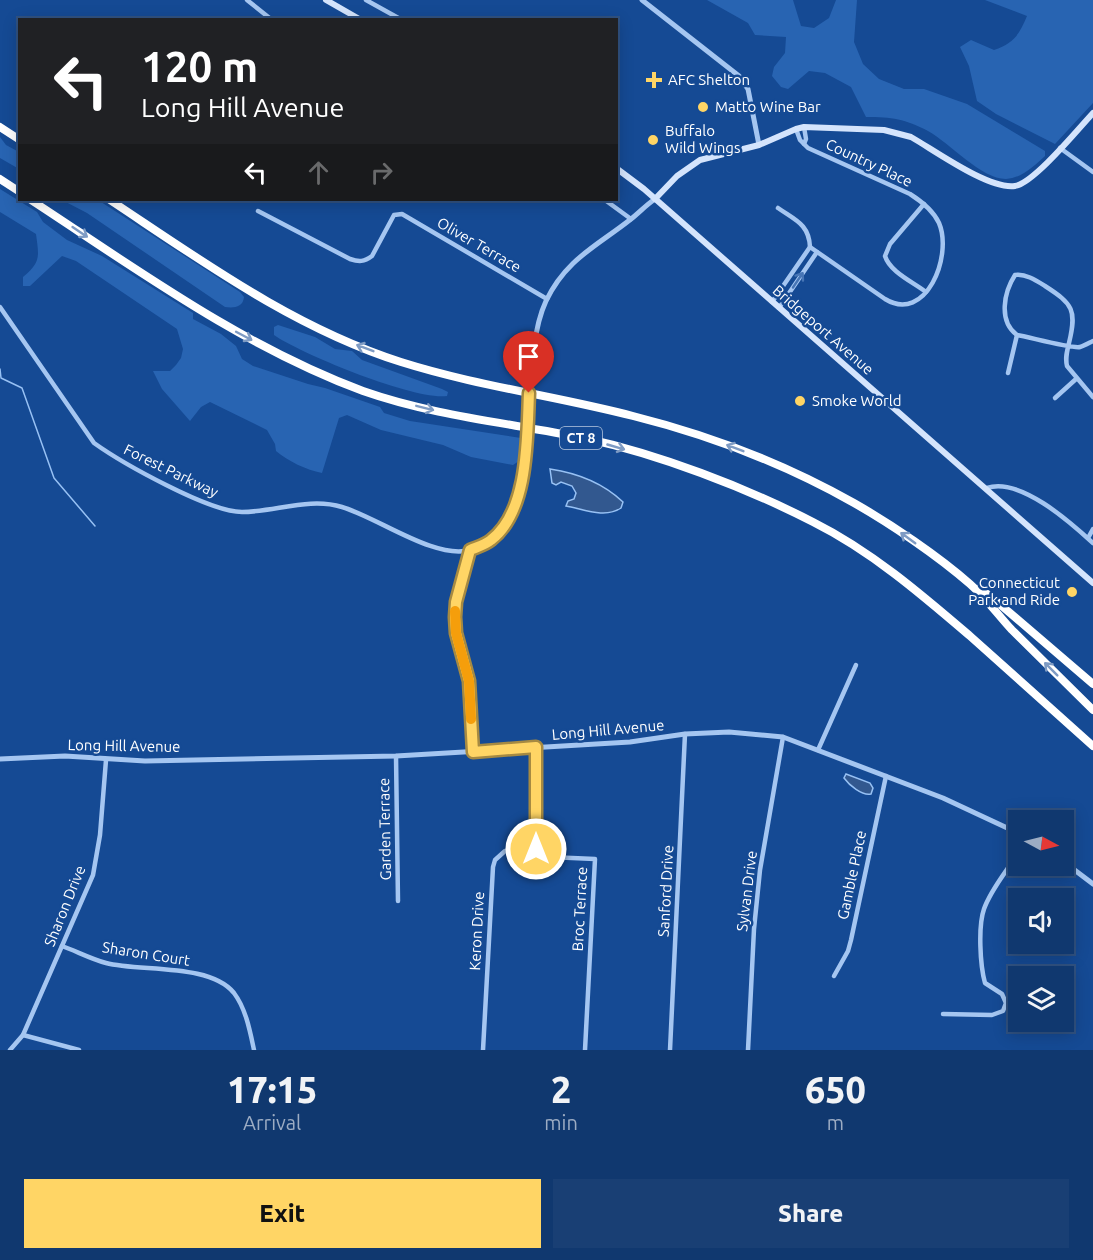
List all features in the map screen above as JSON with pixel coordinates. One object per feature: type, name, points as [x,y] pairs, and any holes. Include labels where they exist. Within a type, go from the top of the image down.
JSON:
[{"type":"highway","points":[[0,127],[18,139]]},
{"type":"highway","points":[[0,179],[18,191]]},
{"type":"highway","name":"CT 8","points":[[33,201],[205,315],[301,365],[365,391],[425,408],[586,439],[656,459],[759,496],[814,522],[878,562],[926,599],[1093,746]]},
{"type":"highway","name":"CT 8","points":[[112,201],[223,274],[283,310],[339,338],[400,361],[464,379],[632,415],[687,431],[736,448],[853,502],[973,586],[1012,630],[1093,710]]},
{"type":"highway","points":[[973,586],[989,595],[1093,684]]},
{"type":"main road","points":[[326,0],[358,18]]},
{"type":"main road","points":[[655,199],[677,176],[700,160],[759,146],[804,127],[885,130],[911,137],[978,177],[1016,186],[1026,181],[1093,113]]},
{"type":"main road","name":"Bridgeport Avenue","points":[[618,170],[655,199],[1093,583]]},
{"type":"street","points":[[247,0],[270,18]]},
{"type":"street","points":[[366,0],[398,18]]},
{"type":"street","points":[[642,0],[740,75],[748,90],[759,146]]},
{"type":"street","name":"Country Place","points":[[804,127],[806,139],[804,144]]},
{"type":"street","name":"Country Place","points":[[796,129],[800,140],[814,151],[910,194],[924,204],[934,213],[939,223],[944,248],[940,267],[926,292],[889,264],[885,256],[890,244],[924,204]]},
{"type":"street","points":[[1060,148],[1093,172]]},
{"type":"street","points":[[473,752],[469,681],[458,641],[456,602],[470,550],[488,542],[504,525],[520,487],[526,457],[530,371],[536,332],[547,299],[565,269],[655,199]]},
{"type":"street","points":[[606,201],[631,219]]},
{"type":"street","points":[[772,302],[810,247],[809,233],[805,227],[778,208]]},
{"type":"street","name":"Oliver Terrace","points":[[258,211],[358,262],[372,256],[394,215],[402,214],[547,299]]},
{"type":"street","points":[[810,247],[892,303],[910,304],[926,292]]},
{"type":"street","points":[[779,308],[817,252]]},
{"type":"street","points":[[1093,341],[1081,347],[1069,346],[1017,334],[1007,324],[1004,306],[1012,280],[1019,274],[1041,283],[1064,299],[1071,308],[1074,318],[1069,346],[1065,361],[1066,366],[1093,397]]},
{"type":"street","name":"Forest Parkway","points":[[0,307],[94,443],[114,458],[200,501],[226,510],[241,512],[305,504],[328,504],[352,510],[430,545],[456,552],[470,550]]},
{"type":"street","points":[[1008,373],[1017,334]]},
{"type":"street","points":[[1055,398],[1076,379]]},
{"type":"street","points":[[987,488],[993,486],[1024,492],[1045,504],[1093,543]]},
{"type":"street","points":[[1088,538],[1093,529]]},
{"type":"street","points":[[818,750],[856,665]]},
{"type":"street","name":"Long Hill Avenue","points":[[0,759],[66,756],[145,761],[281,760],[396,756],[630,742],[685,734],[729,732],[783,737],[943,798],[1008,828]]},
{"type":"street","name":"Sanford Drive","points":[[670,1050],[685,734]]},
{"type":"street","name":"Sylvan Drive","points":[[748,1050],[759,879],[783,737]]},
{"type":"street","points":[[536,747],[536,849]]},
{"type":"street","name":"Garden Terrace","points":[[396,756],[398,901]]},
{"type":"street","name":"Sharon Drive","points":[[10,1050],[23,1035],[93,874],[100,835],[106,760]]},
{"type":"street","name":"Gamble Place","points":[[834,976],[848,951],[851,940],[886,776]]},
{"type":"street","name":"Keron Drive","points":[[483,1050],[493,867],[495,860],[505,851],[536,849]]},
{"type":"street","name":"Broc Terrace","points":[[536,849],[549,857],[595,859],[585,1050]]},
{"type":"street","points":[[943,1014],[993,1015],[1003,1011],[1006,1003],[1002,994],[985,983],[982,971],[982,922],[984,909],[1008,870]]},
{"type":"street","points":[[1074,870],[1093,884]]},
{"type":"street","name":"Sharon Court","points":[[62,946],[105,963],[191,972],[220,982],[233,992],[244,1011],[254,1050]]},
{"type":"street","points":[[23,1035],[80,1050]]},
{"type":"shaded area","points":[[707,0],[793,0],[801,26],[814,28],[829,18],[836,0],[857,0],[854,42],[863,64],[879,79],[904,89],[924,89],[967,104],[1045,151],[1045,156],[1017,176],[1006,179],[996,177],[976,167],[920,127],[898,119],[866,117],[851,87],[825,73],[809,71],[788,89],[781,87],[772,76],[774,67],[785,53],[786,37],[755,35],[748,23]]},
{"type":"shaded area","points":[[985,0],[1093,0],[1093,103],[1055,144],[996,114],[977,101],[969,66],[960,47],[971,40],[994,50],[1001,47],[1015,38],[1027,16]]},
{"type":"shaded area","points":[[0,137],[6,145],[18,151],[18,168],[0,158]]},
{"type":"shaded area","points":[[0,189],[37,212],[43,222],[67,240],[102,256],[193,313],[193,319],[221,334],[236,346],[242,359],[253,366],[380,407],[384,413],[410,421],[521,438],[519,461],[513,465],[471,457],[443,445],[381,430],[347,415],[339,418],[322,473],[298,465],[276,451],[275,444],[267,430],[210,402],[201,407],[190,421],[162,389],[153,371],[170,371],[181,358],[183,349],[177,329],[76,261],[62,256],[30,286],[23,286],[23,277],[36,263],[38,248],[36,234],[0,212]]},
{"type":"shaded area","points":[[64,201],[100,201],[240,292],[244,297],[242,303],[234,307],[225,307],[87,213]]},
{"type":"shaded area","points":[[278,325],[315,337],[335,349],[352,351],[362,360],[442,389],[448,392],[447,396],[432,396],[411,391],[332,364],[274,335],[274,327]]},
{"type":"shaded area","points":[[550,469],[580,476],[598,484],[623,502],[621,508],[601,513],[566,506],[568,501],[574,499],[576,493],[572,486],[561,482],[556,485],[552,483]]},
{"type":"shaded area","points":[[846,774],[870,783],[873,788],[871,794],[860,792],[852,787],[844,778]]},
{"type":"waterway","points":[[0,369],[1,378],[22,388],[54,478],[95,526]]},
{"type":"slow traffic","points":[[455,611],[456,633],[466,663],[469,681],[471,719]]},
{"type":"place","name":"AFC Shelton","points":[[654,80]]},
{"type":"place","name":"Matto Wine Bar","points":[[703,107]]},
{"type":"place","name":"Buffalo Wild Wings","points":[[653,140]]},
{"type":"place","name":"Smoke World","points":[[800,401]]},
{"type":"place","name":"Connecticut Park and Ride","points":[[1072,592]]},
{"type":"route","points":[[529,393],[526,457],[514,506],[499,532],[488,542],[470,550],[456,602],[455,617],[456,633],[466,663],[469,681],[473,752],[536,747],[536,849]]}]
